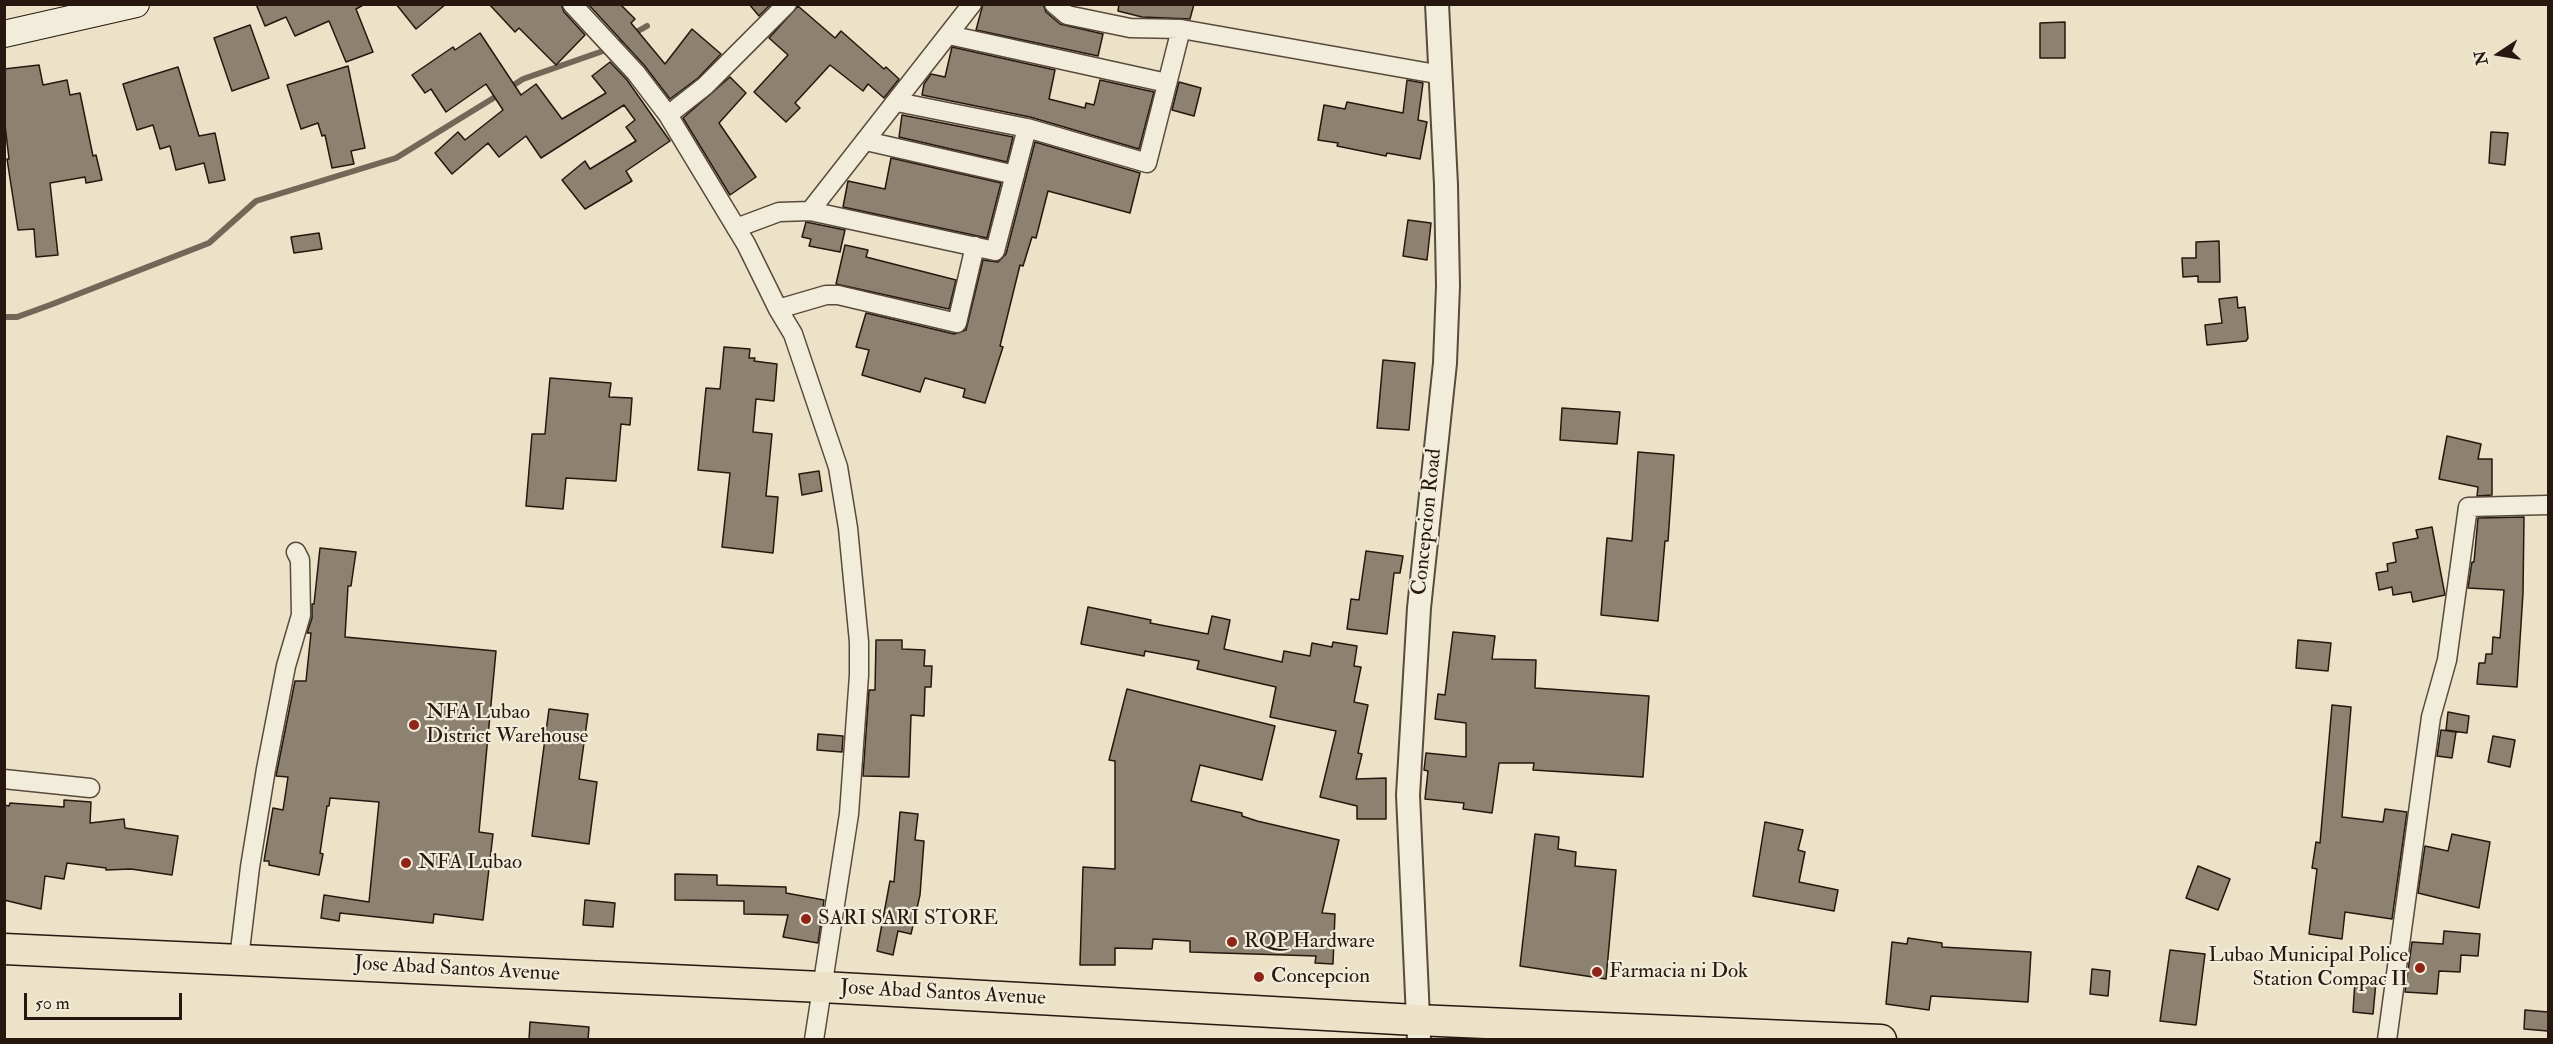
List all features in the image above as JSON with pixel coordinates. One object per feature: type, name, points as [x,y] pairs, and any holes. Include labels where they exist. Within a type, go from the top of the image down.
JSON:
[{"type":"highway","name":"Jose Abad Santos Avenue","points":[[4,949],[822,987],[1418,1030],[1881,1040]]},
{"type":"main road","points":[[4,34],[136,4]]},
{"type":"street","points":[[572,4],[636,73],[668,116],[746,244],[793,334],[838,466],[848,528],[859,642],[859,675],[849,814],[814,1040]]},
{"type":"street","points":[[668,116],[705,86],[787,4]]},
{"type":"street","points":[[810,211],[972,4]]},
{"type":"street","points":[[1054,4],[1066,15],[1130,28],[1181,29],[1442,75]]},
{"type":"street","name":"Concepcion Road","points":[[1418,1030],[1408,795],[1419,608],[1445,363],[1448,242],[1437,4]]},
{"type":"street","points":[[897,102],[1027,128],[1147,163],[1181,29]]},
{"type":"street","points":[[949,35],[1167,83]]},
{"type":"street","points":[[736,228],[779,212],[810,211],[995,251],[1027,128]]},
{"type":"street","points":[[866,141],[1014,175]]},
{"type":"street","points":[[778,309],[820,296],[838,295],[957,324],[975,246]]},
{"type":"street","points":[[2386,1040],[2431,717],[2447,660],[2468,507],[2548,505]]},
{"type":"street","points":[[239,959],[250,867],[266,769],[286,666],[301,615],[300,560],[296,552]]},
{"type":"street","points":[[4,779],[90,788]]},
{"type":"building","points":[[256,4],[365,4],[356,9],[373,52],[346,62],[329,21],[295,36],[286,17],[265,26]]},
{"type":"building","points":[[396,4],[446,4],[416,29]]},
{"type":"building","points":[[489,4],[561,4],[564,12],[585,35],[556,65],[519,28],[515,32]]},
{"type":"building","points":[[588,4],[620,4],[635,19],[631,23],[665,64],[692,29],[721,54],[698,78],[670,99],[644,65]]},
{"type":"building","points":[[749,4],[771,4],[759,16]]},
{"type":"building","points":[[983,4],[1043,4],[1046,12],[1060,24],[1103,34],[1098,56],[976,30]]},
{"type":"building","points":[[1119,4],[1194,4],[1190,19],[1142,17],[1118,11]]},
{"type":"building","points":[[798,6],[835,38],[841,31],[884,69],[886,67],[899,79],[884,98],[868,84],[863,91],[830,65],[795,103],[800,108],[786,122],[754,92],[788,55],[769,38]]},
{"type":"building","points":[[2065,22],[2065,58],[2040,58],[2040,23]]},
{"type":"building","points":[[250,25],[269,78],[232,91],[214,38]]},
{"type":"building","points":[[480,33],[521,95],[536,84],[562,119],[606,93],[592,76],[610,62],[627,80],[670,141],[626,171],[632,181],[585,209],[562,180],[585,161],[590,169],[636,141],[626,127],[635,120],[624,105],[541,158],[526,136],[499,157],[488,143],[452,174],[435,153],[458,132],[465,140],[503,110],[486,84],[446,112],[431,89],[425,93],[412,75],[453,47],[455,50]]},
{"type":"building","points":[[952,47],[1055,70],[1049,99],[1085,108],[1086,103],[1094,105],[1100,80],[1154,92],[1139,149],[1030,117],[922,95],[924,84],[931,74],[945,77]]},
{"type":"building","points":[[39,65],[43,85],[67,80],[70,95],[80,93],[93,156],[96,155],[102,180],[86,183],[85,177],[50,183],[58,255],[36,257],[34,229],[18,230],[7,159],[9,159],[4,117],[4,69]]},
{"type":"building","points":[[348,66],[365,148],[351,151],[354,164],[332,168],[325,135],[322,136],[318,123],[301,129],[287,85]]},
{"type":"building","points":[[178,67],[199,136],[215,133],[225,180],[209,183],[204,163],[176,170],[170,146],[160,149],[153,125],[137,130],[123,84]]},
{"type":"building","points":[[730,77],[746,93],[719,123],[756,177],[730,195],[683,118]]},
{"type":"building","points":[[1407,80],[1423,83],[1418,120],[1427,122],[1420,159],[1387,153],[1386,156],[1318,140],[1324,105],[1345,109],[1347,102],[1403,113]]},
{"type":"building","points":[[1179,82],[1201,88],[1194,116],[1172,110]]},
{"type":"building","points":[[902,115],[1013,137],[1007,162],[899,137]]},
{"type":"building","points":[[2491,132],[2508,133],[2505,165],[2489,163]]},
{"type":"building","points":[[1035,142],[1140,173],[1130,213],[1048,191],[1036,238],[1032,237],[1023,266],[1020,265],[1000,346],[1003,347],[985,403],[963,397],[965,389],[925,378],[920,392],[862,375],[869,350],[856,347],[866,313],[954,334],[966,330],[983,260],[998,262],[1006,254]]},
{"type":"building","points":[[891,158],[1001,183],[987,238],[843,207],[848,181],[885,189]]},
{"type":"building","points":[[1408,220],[1431,223],[1427,260],[1403,256]]},
{"type":"building","points":[[806,222],[845,230],[840,252],[809,246],[811,239],[802,237]]},
{"type":"building","points":[[319,233],[322,249],[294,253],[291,237]]},
{"type":"building","points":[[2219,241],[2220,282],[2198,282],[2198,276],[2183,277],[2182,258],[2196,258],[2196,242]]},
{"type":"building","points":[[845,245],[868,250],[866,257],[956,280],[949,309],[836,284]]},
{"type":"building","points":[[2237,297],[2238,308],[2245,307],[2248,338],[2246,341],[2207,345],[2205,325],[2222,323],[2219,299]]},
{"type":"building","points":[[724,347],[750,349],[749,358],[755,358],[754,361],[777,364],[774,401],[756,399],[753,432],[772,434],[766,496],[778,497],[773,553],[722,547],[730,473],[698,470],[706,388],[720,389]]},
{"type":"building","points":[[1383,360],[1415,363],[1409,430],[1377,428]]},
{"type":"building","points":[[550,378],[611,383],[609,397],[632,398],[630,425],[621,424],[616,481],[566,478],[563,509],[526,506],[532,434],[545,434]]},
{"type":"building","points":[[1562,408],[1620,412],[1617,444],[1560,440]]},
{"type":"building","points":[[2447,436],[2481,444],[2478,459],[2492,459],[2492,495],[2477,496],[2478,487],[2439,479]]},
{"type":"building","points":[[1638,452],[1674,455],[1668,541],[1665,541],[1658,621],[1601,615],[1607,538],[1632,541]]},
{"type":"building","points":[[819,471],[822,491],[802,495],[799,474]]},
{"type":"building","points":[[2524,517],[2523,593],[2517,687],[2477,684],[2479,663],[2485,663],[2486,654],[2492,654],[2493,637],[2500,638],[2504,590],[2468,588],[2472,562],[2474,562],[2478,518]]},
{"type":"building","points":[[2432,527],[2445,595],[2413,602],[2411,592],[2393,595],[2392,587],[2379,590],[2376,573],[2388,571],[2387,564],[2396,562],[2393,543],[2418,538],[2416,530]]},
{"type":"building","points":[[320,548],[356,552],[351,586],[348,586],[345,637],[496,651],[479,832],[493,834],[483,920],[434,914],[433,923],[340,913],[339,921],[321,918],[324,895],[369,902],[379,802],[330,798],[320,853],[323,854],[319,875],[269,865],[269,861],[264,861],[273,808],[283,810],[288,777],[276,776],[295,681],[306,681],[311,633],[307,633],[312,618]]},
{"type":"building","points":[[1366,551],[1403,556],[1400,573],[1394,573],[1387,634],[1347,629],[1351,599],[1359,600]]},
{"type":"building","points":[[1088,607],[1151,620],[1150,623],[1208,634],[1212,616],[1230,620],[1224,649],[1282,662],[1284,651],[1310,656],[1312,643],[1332,647],[1333,642],[1357,646],[1354,666],[1361,667],[1354,702],[1368,705],[1358,753],[1362,754],[1356,779],[1386,778],[1386,819],[1357,819],[1357,806],[1320,797],[1336,731],[1270,717],[1276,687],[1197,669],[1199,661],[1145,651],[1144,656],[1081,644]]},
{"type":"building","points":[[1453,632],[1495,636],[1492,659],[1536,660],[1535,688],[1649,696],[1643,777],[1533,770],[1534,763],[1499,763],[1492,813],[1463,809],[1464,803],[1425,799],[1428,771],[1424,770],[1426,753],[1466,757],[1466,723],[1435,719],[1438,694],[1445,695]]},
{"type":"building","points":[[876,640],[902,640],[902,649],[925,650],[924,666],[932,666],[931,687],[925,687],[924,716],[911,715],[909,777],[863,776],[869,690],[875,690]]},
{"type":"building","points":[[2298,640],[2331,643],[2328,671],[2296,668]]},
{"type":"building","points":[[1127,689],[1275,726],[1262,780],[1200,765],[1191,801],[1242,813],[1242,816],[1257,821],[1339,840],[1322,913],[1335,914],[1333,964],[1315,963],[1316,956],[1190,952],[1190,941],[1153,939],[1152,949],[1115,948],[1115,965],[1080,965],[1083,867],[1115,869],[1115,761],[1109,760]]},
{"type":"building","points":[[2332,705],[2351,707],[2342,817],[2383,822],[2385,809],[2407,812],[2392,919],[2345,912],[2342,939],[2309,934],[2317,869],[2312,868],[2316,842],[2320,843]]},
{"type":"building","points":[[549,709],[588,714],[579,779],[597,782],[589,844],[532,836]]},
{"type":"building","points":[[2448,712],[2469,716],[2467,733],[2446,730]]},
{"type":"building","points":[[2441,730],[2456,732],[2452,758],[2437,756]]},
{"type":"building","points":[[818,734],[843,736],[842,752],[817,750]]},
{"type":"building","points":[[2493,736],[2515,740],[2510,767],[2488,762]]},
{"type":"building","points":[[64,800],[91,802],[90,823],[124,819],[125,828],[178,836],[172,875],[131,869],[106,870],[106,868],[67,863],[64,879],[45,876],[41,909],[4,900],[4,805],[9,806],[10,803],[64,807]]},
{"type":"building","points":[[900,812],[918,814],[915,840],[924,841],[920,895],[911,934],[898,931],[893,955],[877,951],[890,881],[894,882]]},
{"type":"building","points":[[1765,822],[1803,830],[1798,850],[1805,852],[1799,882],[1838,890],[1834,911],[1753,896]]},
{"type":"building","points":[[1535,834],[1559,837],[1558,849],[1576,852],[1575,866],[1616,870],[1606,979],[1520,966]]},
{"type":"building","points":[[2452,834],[2490,842],[2479,908],[2418,893],[2425,846],[2448,851]]},
{"type":"building","points":[[2198,866],[2230,879],[2218,910],[2186,898]]},
{"type":"building","points":[[675,874],[717,875],[717,885],[786,887],[786,893],[824,900],[818,943],[783,937],[788,915],[744,914],[744,901],[675,900]]},
{"type":"building","points":[[585,900],[615,903],[613,927],[583,925]]},
{"type":"building","points":[[2444,931],[2480,934],[2478,956],[2461,955],[2460,972],[2439,971],[2437,994],[2405,992],[2412,942],[2443,944]]},
{"type":"building","points":[[1908,938],[1942,943],[1942,947],[2031,952],[2028,1002],[1931,996],[1929,1010],[1886,1004],[1892,942],[1907,944]]},
{"type":"building","points":[[2170,950],[2205,954],[2196,1025],[2160,1021]]},
{"type":"building","points":[[2092,969],[2110,971],[2108,996],[2090,994]]},
{"type":"building","points":[[2355,980],[2376,982],[2373,1014],[2353,1012]]},
{"type":"building","points":[[2525,1010],[2548,1012],[2548,1031],[2524,1029]]},
{"type":"building","points":[[530,1022],[589,1027],[588,1040],[529,1040]]},
{"type":"waterway","points":[[509,88],[523,79],[603,51],[647,26]]},
{"type":"waterway","points":[[4,317],[17,317],[209,243],[256,201],[396,158],[500,94]]},
{"type":"place","name":"NFA Lubao District Warehouse","points":[[414,725]]},
{"type":"place","name":"NFA Lubao","points":[[406,863]]},
{"type":"place","name":"SARI SARI STORE","points":[[806,919]]},
{"type":"place","name":"RQP Hardware","points":[[1232,942]]},
{"type":"place","name":"Lubao Municipal Police Station Compac II","points":[[2420,968]]},
{"type":"place","name":"Farmacia ni Dok","points":[[1597,972]]},
{"type":"place","name":"Concepcion","points":[[1259,977]]}]
